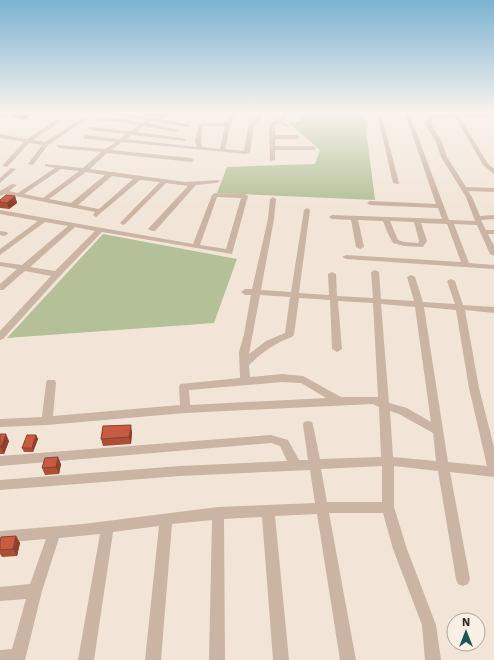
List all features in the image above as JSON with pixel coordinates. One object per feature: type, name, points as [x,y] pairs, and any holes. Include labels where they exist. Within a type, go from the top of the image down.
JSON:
[{"type":"street","points":[[5,166],[25,144]]},
{"type":"street","points":[[31,164],[46,144]]},
{"type":"street","points":[[44,200],[85,170],[106,151],[118,144]]},
{"type":"street","points":[[149,144],[244,154],[247,152],[248,144]]},
{"type":"street","points":[[199,144],[200,149]]},
{"type":"street","points":[[222,151],[224,144]]},
{"type":"street","points":[[272,144],[272,160]]},
{"type":"street","points":[[386,144],[396,183]]},
{"type":"street","points":[[419,144],[440,206],[466,265]]},
{"type":"street","points":[[440,144],[444,157],[464,189],[494,254]]},
{"type":"street","points":[[473,144],[486,165],[494,172]]},
{"type":"street","points":[[59,146],[191,160]]},
{"type":"street","points":[[272,148],[313,148]]},
{"type":"street","points":[[47,165],[185,184],[217,181]]},
{"type":"street","points":[[19,196],[60,167]]},
{"type":"street","points":[[0,180],[14,169]]},
{"type":"street","points":[[72,206],[110,174]]},
{"type":"street","points":[[8,193],[72,206],[97,214],[138,178]]},
{"type":"street","points":[[123,223],[165,181]]},
{"type":"street","points":[[152,229],[194,183]]},
{"type":"street","points":[[0,194],[14,185]]},
{"type":"street","points":[[464,189],[494,190]]},
{"type":"street","points":[[0,212],[229,252],[245,196],[215,195],[196,246]]},
{"type":"street","points":[[245,381],[244,352],[249,334],[271,219],[273,199]]},
{"type":"street","points":[[370,203],[440,206]]},
{"type":"street","points":[[244,365],[254,354],[272,341],[289,335],[307,210]]},
{"type":"street","points":[[332,217],[448,222],[478,220],[494,217]]},
{"type":"street","points":[[354,218],[360,247]]},
{"type":"street","points":[[386,219],[393,240],[398,244],[420,245],[423,241],[417,220]]},
{"type":"street","points":[[0,253],[43,220]]},
{"type":"street","points":[[0,288],[74,225]]},
{"type":"street","points":[[0,336],[101,229]]},
{"type":"street","points":[[483,232],[494,232]]},
{"type":"street","points":[[346,258],[494,267]]},
{"type":"street","points":[[0,264],[52,273],[55,276]]},
{"type":"street","points":[[376,272],[388,461],[388,507],[400,549],[429,625],[433,660]]},
{"type":"street","points":[[332,274],[337,349]]},
{"type":"street","points":[[411,277],[418,304],[443,467],[463,579]]},
{"type":"street","points":[[0,485],[180,471],[388,461],[494,471],[474,388],[460,308],[451,281]]},
{"type":"street","points":[[245,292],[494,310]]},
{"type":"street","points":[[185,409],[184,387],[282,378],[303,380],[338,401]]},
{"type":"street","points":[[47,421],[51,383]]},
{"type":"street","points":[[0,423],[47,421],[185,409],[375,400],[384,405],[403,411],[438,431]]},
{"type":"street","points":[[308,425],[348,660]]},
{"type":"street","points":[[0,461],[271,439],[284,444],[295,465]]},
{"type":"street","points":[[0,537],[54,533],[166,518],[218,513],[322,508],[388,507]]},
{"type":"street","points":[[268,511],[280,660]]},
{"type":"street","points":[[217,660],[218,513]]},
{"type":"street","points":[[153,660],[166,518]]},
{"type":"street","points":[[86,660],[108,526]]},
{"type":"street","points":[[0,658],[17,658],[35,591],[54,533]]},
{"type":"street","points":[[0,594],[35,591]]},
{"type":"green space","points":[[313,144],[368,144],[375,200],[217,193],[227,167],[315,164],[320,150]]},
{"type":"green space","points":[[103,234],[237,259],[214,323],[7,338]]},
{"type":"building","points":[[6,195],[15,196],[7,203],[0,202],[0,200]]},
{"type":"building","points":[[131,425],[129,437],[101,439],[103,426]]},
{"type":"building","points":[[0,434],[6,434],[1,447],[0,447]]},
{"type":"building","points":[[27,435],[36,435],[32,448],[22,448]]},
{"type":"building","points":[[58,457],[56,467],[42,468],[45,458]]},
{"type":"building","points":[[16,536],[13,549],[0,550],[1,537]]}]
